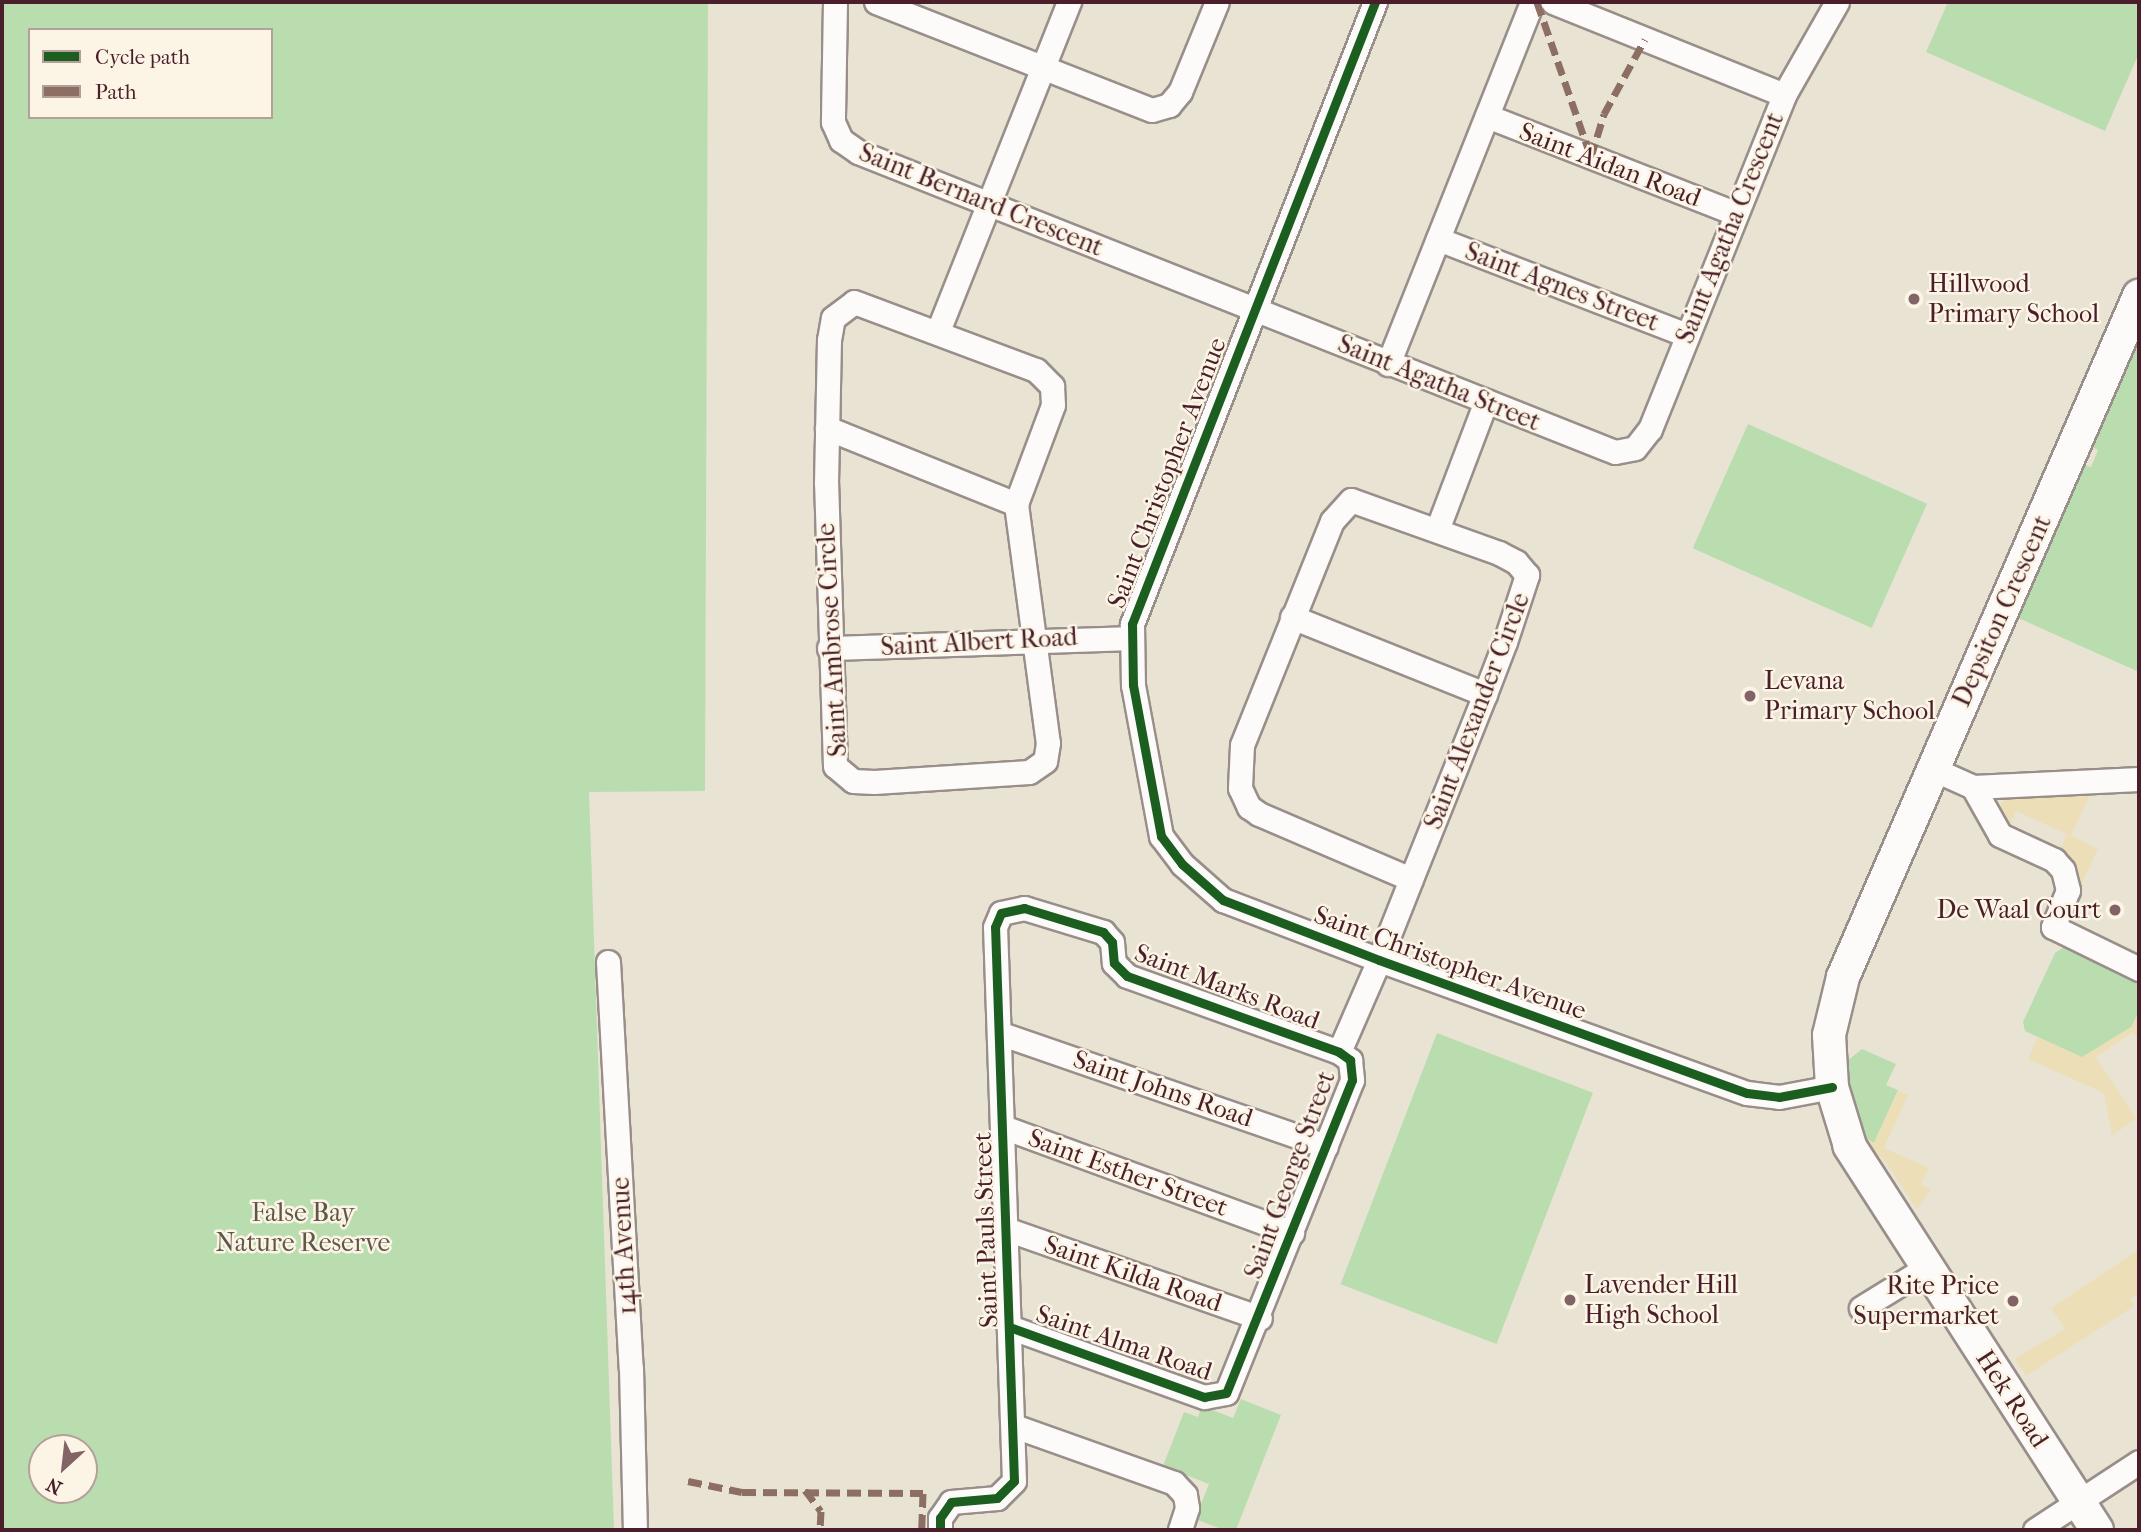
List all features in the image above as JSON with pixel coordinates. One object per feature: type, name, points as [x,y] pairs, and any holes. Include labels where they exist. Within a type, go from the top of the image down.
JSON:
[{"type":"street","name":"Saint Bernard Crescent","points":[[835,2],[833,122],[841,140],[858,152],[1253,308]]},
{"type":"street","points":[[876,2],[1142,107],[1161,109],[1180,92],[1217,2]]},
{"type":"street","points":[[938,331],[1069,2]]},
{"type":"street","name":"Saint Christopher Avenue","points":[[1375,2],[1253,308],[1129,638],[1155,820],[1170,850],[1223,900],[1379,960],[1738,1090],[1779,1097],[1832,1087]]},
{"type":"street","points":[[1388,364],[1532,2]]},
{"type":"street","points":[[1553,2],[1784,95]]},
{"type":"street","name":"Saint Agatha Crescent","points":[[1626,452],[1643,441],[1650,429],[1784,95],[1837,2]]},
{"type":"street","name":"Saint Aidan Road","points":[[1487,116],[1734,214]]},
{"type":"street","name":"Saint Agnes Street","points":[[1438,239],[1687,335]]},
{"type":"street","name":"Depsiton Crescent","points":[[1832,1087],[1829,1034],[1843,977],[2139,296]]},
{"type":"street","name":"Saint Ambrose Circle","points":[[862,302],[1036,370],[1052,386],[1053,405],[1016,504],[1048,743],[1045,761],[1013,775],[921,781],[853,781],[835,766],[829,648],[827,428],[830,329],[846,305],[862,302]]},
{"type":"street","name":"Saint Agatha Street","points":[[1253,308],[1605,450],[1626,452]]},
{"type":"street","points":[[1437,530],[1486,401]]},
{"type":"street","points":[[827,428],[1016,504]]},
{"type":"street","name":"Saint Alexander Circle","points":[[1379,960],[1485,694],[1527,575],[1516,562],[1499,553],[1359,501],[1345,503],[1332,521],[1292,617],[1238,760],[1245,801],[1276,823],[1411,878]]},
{"type":"street","points":[[1292,617],[1485,694]]},
{"type":"street","name":"Saint Albert Road","points":[[829,648],[1033,639],[1129,638]]},
{"type":"street","points":[[1933,769],[1973,787],[2139,779]]},
{"type":"street","points":[[1973,787],[2000,835],[2054,860],[2063,870],[2068,890],[2053,928],[2139,969]]},
{"type":"street","name":"Saint Marks Road","points":[[999,1033],[995,927],[1001,914],[1015,908],[1103,932],[1112,942],[1114,963],[1127,976],[1339,1052]]},
{"type":"street","name":"Saint George Street","points":[[1259,1318],[1353,1074],[1350,1060],[1339,1052],[1379,960]]},
{"type":"street","name":"14th Avenue","points":[[608,962],[631,1368],[635,1530]]},
{"type":"street","name":"Saint Pauls Street","points":[[940,1530],[944,1510],[951,1502],[997,1498],[1011,1489],[1014,1426],[999,1033]]},
{"type":"street","name":"Saint Johns Road","points":[[999,1033],[1326,1146]]},
{"type":"street","name":"Hek Road","points":[[1832,1087],[1850,1146],[2096,1530]]},
{"type":"street","name":"Saint Esther Street","points":[[1003,1127],[1292,1233]]},
{"type":"street","name":"Saint Kilda Road","points":[[1006,1230],[1259,1318]]},
{"type":"street","points":[[1861,1308],[1926,1268]]},
{"type":"street","name":"Saint Alma Road","points":[[1010,1327],[1204,1397],[1216,1397],[1233,1385],[1259,1318]]},
{"type":"street","points":[[1014,1426],[1174,1483],[1185,1495],[1187,1507],[1180,1530]]},
{"type":"street","points":[[2035,1530],[2139,1462]]},
{"type":"green space","name":"False Bay Nature Reserve","points":[[2,2],[708,2],[705,791],[589,792],[614,1530],[2,1530]]},
{"type":"green space","points":[[1948,2],[2139,2],[2139,53],[2105,131],[1926,52]]},
{"type":"green space","points":[[2138,338],[2139,672],[2016,617],[2083,465],[2091,467],[2098,450],[2090,446]]},
{"type":"green space","points":[[1748,424],[1927,504],[1872,628],[1693,548]]},
{"type":"green space","points":[[2067,945],[2139,979],[2139,1011],[2132,1027],[2082,1058],[2025,1031],[2023,1022],[2055,953]]},
{"type":"green space","points":[[1437,1033],[1593,1093],[1497,1344],[1341,1284]]},
{"type":"green space","points":[[1862,1049],[1896,1064],[1886,1085],[1898,1090],[1874,1143],[1861,1136],[1848,1093],[1847,1061]]},
{"type":"green space","points":[[1241,1399],[1281,1415],[1236,1530],[1224,1530],[1195,1519],[1209,1484],[1163,1466],[1184,1412],[1198,1417],[1202,1406],[1233,1418]]},
{"type":"sand","points":[[2092,790],[2071,836],[2098,849],[2068,913],[2058,854],[2067,834],[2016,811],[2011,823],[2000,806],[2009,793]]},
{"type":"sand","points":[[2139,1011],[2139,1040],[2133,1032],[2096,1057],[2136,1118],[2112,1136],[2104,1093],[2028,1059],[2038,1037],[2082,1057],[2131,1027]]},
{"type":"sand","points":[[1898,1090],[1908,1095],[1884,1148],[1929,1168],[1921,1184],[1931,1189],[1917,1209],[1883,1158],[1869,1153],[1861,1136],[1874,1143]]},
{"type":"sand","points":[[2139,1250],[2139,1293],[2130,1299],[2134,1306],[2026,1376],[2015,1359],[2065,1329],[2051,1308]]},
{"type":"marked path","points":[[1537,2],[1591,157]]},
{"type":"marked path","points":[[1591,157],[1604,114],[1645,39]]},
{"type":"marked path","points":[[688,1481],[742,1492],[923,1493],[922,1530]]},
{"type":"marked path","points":[[805,1490],[821,1511],[820,1530]]},
{"type":"cycle path","points":[[1375,2],[1132,624],[1133,685],[1161,836],[1182,864],[1223,900],[1379,960],[1747,1093],[1779,1097],[1832,1087]]},
{"type":"cycle path","points":[[940,1530],[940,1518],[951,1502],[997,1498],[1014,1481],[995,927],[1001,913],[1024,908],[1103,932],[1112,942],[1114,963],[1127,976],[1339,1052],[1350,1060],[1352,1080],[1226,1393],[1204,1397],[1010,1327]]},
{"type":"place","name":"Hillwood Primary School","points":[[1914,299]]},
{"type":"place","name":"Levana Primary School","points":[[1750,696]]},
{"type":"place","name":"De Waal Court","points":[[2115,910]]},
{"type":"place","name":"Lavender Hill High School","points":[[1570,1300]]},
{"type":"place","name":"Rite Price Supermarket","points":[[2013,1301]]}]
